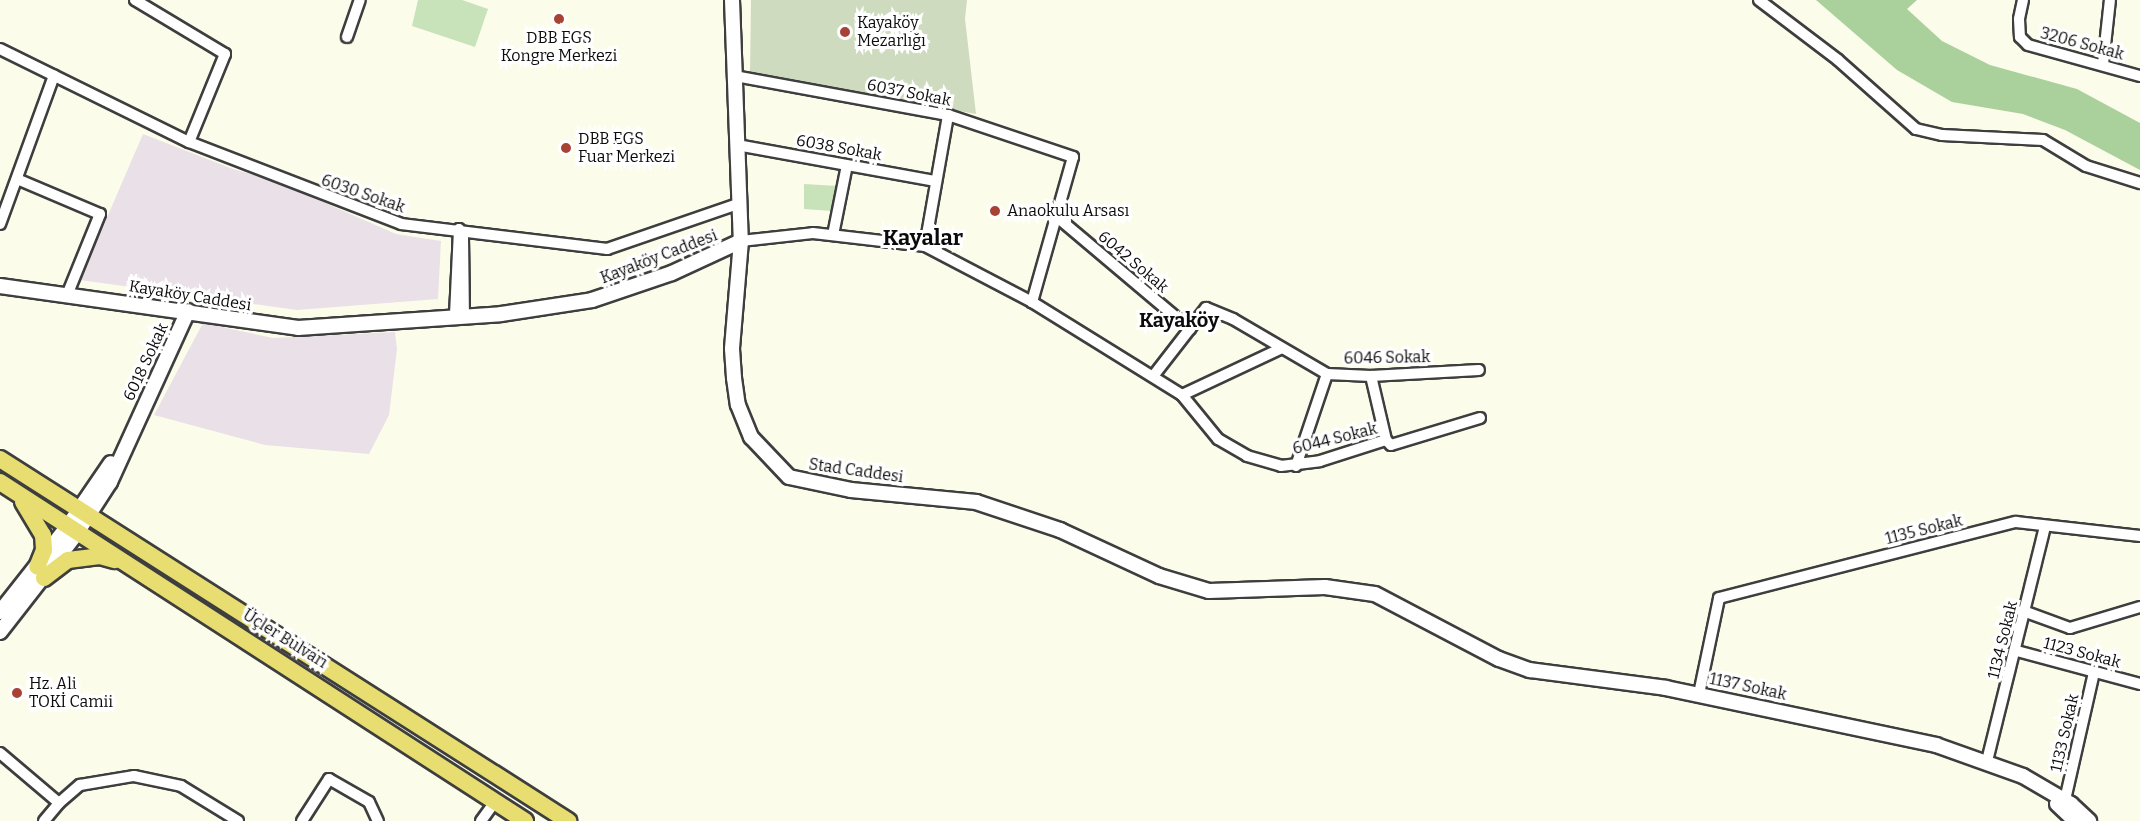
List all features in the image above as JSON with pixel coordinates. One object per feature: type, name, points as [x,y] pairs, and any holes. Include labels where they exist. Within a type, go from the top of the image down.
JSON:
[{"type":"main road","name":"Üçler Bulvarı","points":[[0,459],[568,821]]},
{"type":"main road","name":"Üçler Bulvarı","points":[[3,483],[135,571],[525,821]]},
{"type":"main road","points":[[3,483],[30,510],[43,534],[44,550],[41,572]]},
{"type":"main road","points":[[41,572],[68,560],[88,556],[107,558],[135,571]]},
{"type":"street","points":[[135,0],[225,54],[189,142]]},
{"type":"street","points":[[347,37],[360,0]]},
{"type":"street","name":"Stad Caddesi","points":[[732,0],[741,242],[732,349],[738,405],[751,437],[789,477],[851,490],[976,502],[1019,514],[1150,573],[1197,588],[1220,592],[1343,589],[1395,602]]},
{"type":"street","points":[[1759,0],[1838,60],[1916,129],[1942,135],[2043,140],[2086,166],[2140,183]]},
{"type":"street","name":"3206 Sokak","points":[[2023,0],[2019,19],[2020,36],[2028,45],[2140,76]]},
{"type":"street","points":[[2103,64],[2110,0]]},
{"type":"street","name":"6030 Sokak","points":[[0,49],[189,142],[391,222],[607,249],[738,204]]},
{"type":"street","points":[[0,224],[54,76]]},
{"type":"street","name":"6037 Sokak","points":[[735,76],[948,115],[1074,157],[1057,218]]},
{"type":"street","points":[[925,246],[948,115]]},
{"type":"street","name":"6038 Sokak","points":[[737,145],[936,181]]},
{"type":"street","points":[[833,235],[847,165]]},
{"type":"street","points":[[17,179],[100,214],[68,293]]},
{"type":"street","points":[[1032,302],[1057,218]]},
{"type":"street","name":"6042 Sokak","points":[[1057,218],[1190,329]]},
{"type":"street","points":[[459,229],[459,315]]},
{"type":"street","name":"Kayaköy Caddesi","points":[[0,286],[68,293],[298,328],[459,315],[501,314],[592,300],[672,273],[741,242],[789,233],[833,235],[925,246],[1032,302],[1182,394]]},
{"type":"street","name":"6046 Sokak","points":[[1190,329],[1206,308],[1233,319],[1327,374],[1371,376],[1479,369]]},
{"type":"street","name":"6018 Sokak","points":[[41,572],[111,482],[188,311]]},
{"type":"street","points":[[1154,375],[1190,329]]},
{"type":"street","points":[[1182,394],[1282,348]]},
{"type":"street","points":[[1296,466],[1327,374]]},
{"type":"street","points":[[1371,376],[1386,440]]},
{"type":"street","name":"6044 Sokak","points":[[1182,394],[1218,439],[1232,448],[1263,461],[1296,466],[1386,440],[1391,445],[1480,418]]},
{"type":"street","name":"1135 Sokak","points":[[1699,694],[1719,598],[2016,522],[2140,536]]},
{"type":"street","name":"1134 Sokak","points":[[1987,761],[2017,651],[2045,526]]},
{"type":"street","points":[[0,612],[41,572]]},
{"type":"street","points":[[0,632],[41,572]]},
{"type":"street","name":"1137 Sokak","points":[[1395,602],[1516,666],[1567,677],[1699,694],[1933,744],[1987,761],[2023,776],[2066,800],[2089,821]]},
{"type":"street","points":[[2026,612],[2070,628],[2140,607]]},
{"type":"street","name":"1123 Sokak","points":[[2017,651],[2140,684]]},
{"type":"street","name":"1133 Sokak","points":[[2066,800],[2094,672]]},
{"type":"street","points":[[0,753],[59,803]]},
{"type":"street","points":[[44,821],[59,803],[80,785],[134,776],[181,786],[238,821]]},
{"type":"street","points":[[2023,776],[2076,821]]},
{"type":"street","points":[[302,821],[329,779],[369,802],[378,821]]},
{"type":"street","points":[[482,821],[495,802]]},
{"type":"shaded area","points":[[143,134],[233,169],[275,181],[396,234],[441,241],[438,299],[297,310],[80,280]]},
{"type":"shaded area","points":[[203,323],[273,338],[395,332],[397,349],[389,415],[369,454],[265,445],[154,415]]},
{"type":"green space","points":[[418,0],[462,0],[488,9],[475,47],[412,26]]},
{"type":"green space","points":[[751,0],[967,0],[965,19],[976,114],[750,74]]},
{"type":"green space","points":[[1816,0],[1917,0],[1907,9],[1942,41],[1990,65],[2077,89],[2140,123],[2140,170],[2065,130],[2023,114],[1952,102],[1897,70]]},
{"type":"green space","points":[[804,184],[838,186],[832,211],[804,209]]},
{"type":"place","name":"DBB EGS Kongre Merkezi","points":[[559,19]]},
{"type":"place","name":"Kayaköy Mezarlığı","points":[[845,32]]},
{"type":"place","name":"DBB EGS Fuar Merkezi","points":[[566,148]]},
{"type":"place","name":"Anaokulu Arsası","points":[[995,211]]},
{"type":"place","name":"Hz. Ali TOKİ Camii","points":[[17,693]]},
{"type":"district","name":"Kayalar","points":[[923,238]]},
{"type":"district","name":"Kayaköy","points":[[1179,320]]}]
